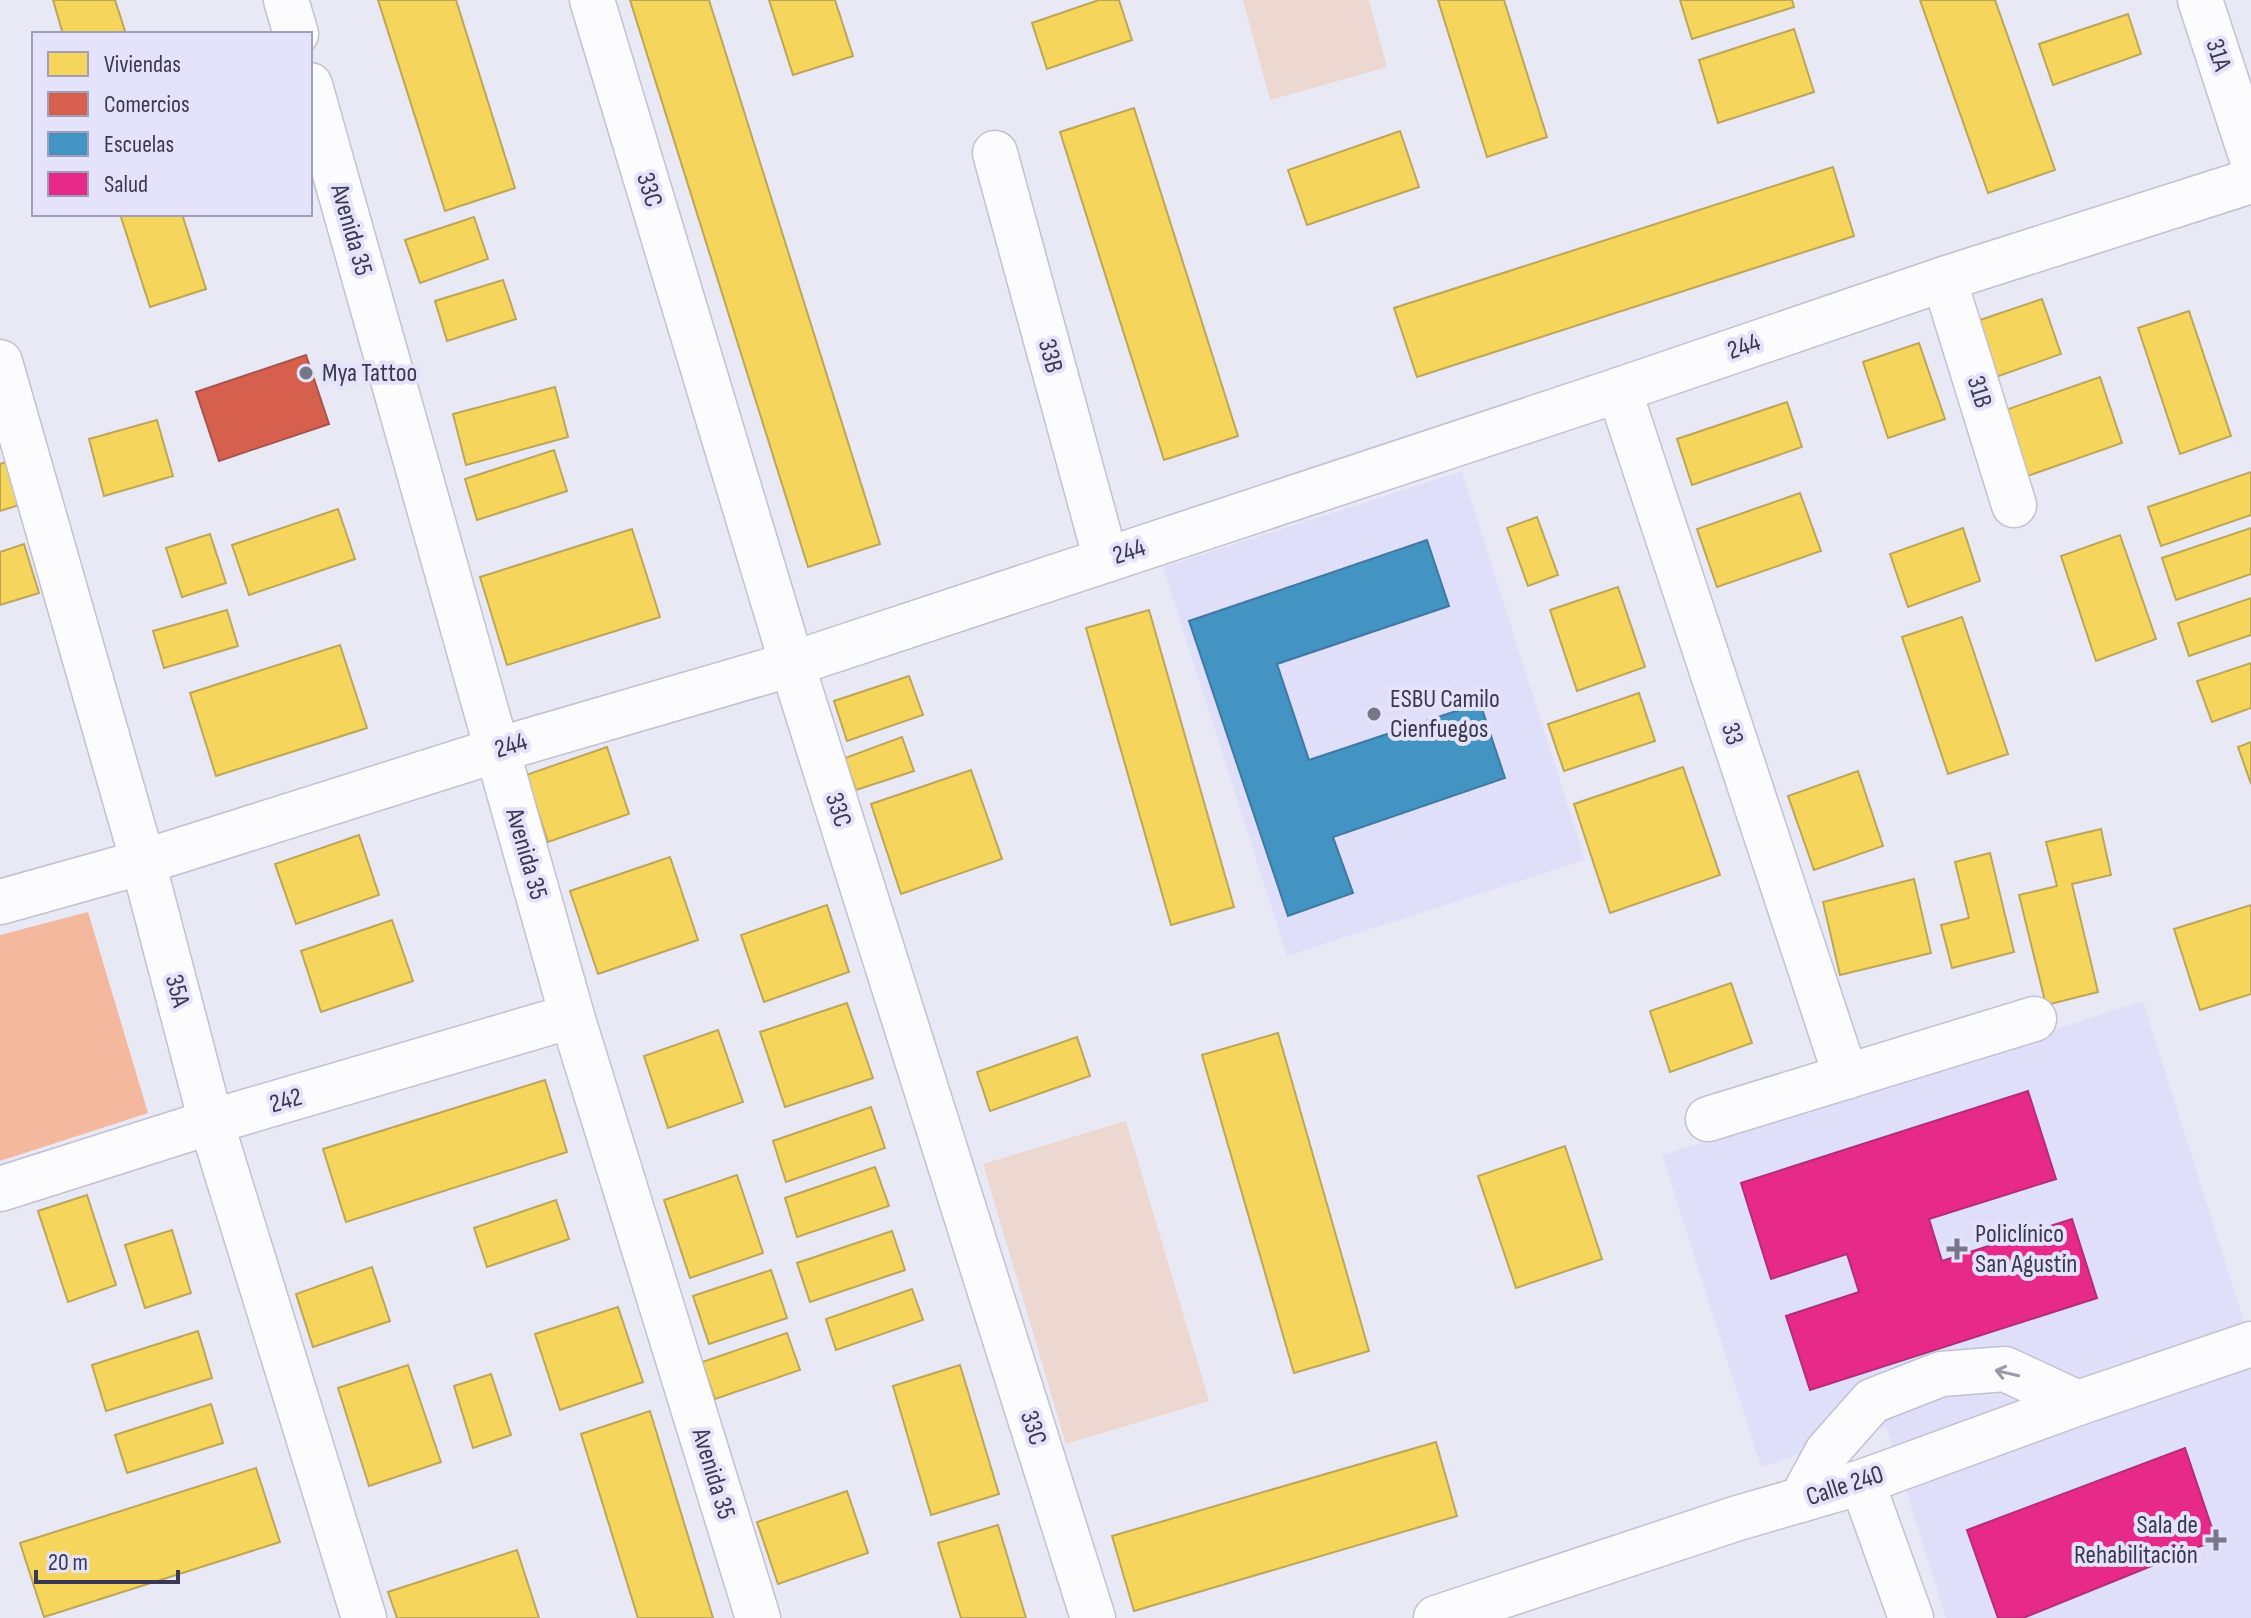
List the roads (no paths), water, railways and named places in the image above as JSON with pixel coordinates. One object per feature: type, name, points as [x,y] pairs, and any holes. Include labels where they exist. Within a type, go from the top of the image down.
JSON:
[{"type":"street","points":[[286,0],[295,32]]},
{"type":"street","name":"33C","points":[[592,0],[792,664],[1093,1618]]},
{"type":"street","name":"31A","points":[[2200,0],[2251,156]]},
{"type":"street","name":"Avenida 35","points":[[312,92],[572,1016],[758,1618]]},
{"type":"street","name":"33B","points":[[995,153],[1106,560]]},
{"type":"street","name":"244","points":[[0,902],[143,862],[497,750],[792,664],[1944,279],[2251,181]]},
{"type":"street","name":"31B","points":[[1944,279],[2014,505]]},
{"type":"street","name":"35A","points":[[0,362],[143,862],[211,1122],[364,1618]]},
{"type":"street","name":"33","points":[[1619,390],[1846,1077]]},
{"type":"street","name":"242","points":[[0,1189],[211,1122],[572,1016]]},
{"type":"street","points":[[1708,1119],[2034,1019]]},
{"type":"street","name":"Calle 240","points":[[1436,1618],[1738,1518],[1862,1482],[2251,1344]]},
{"type":"street","points":[[1801,1500],[1827,1452],[1872,1401],[1941,1374],[2005,1369],[2078,1403]]},
{"type":"street","points":[[1862,1482],[1911,1618]]},
{"type":"place","name":"Mya Tattoo","points":[[306,373]]},
{"type":"place","name":"ESBU Camilo Cienfuegos","points":[[1374,714]]},
{"type":"place","name":"Policlínico San Agustín","points":[[1957,1249]]},
{"type":"place","name":"Sala de Rehabilitación","points":[[2216,1540]]}]
